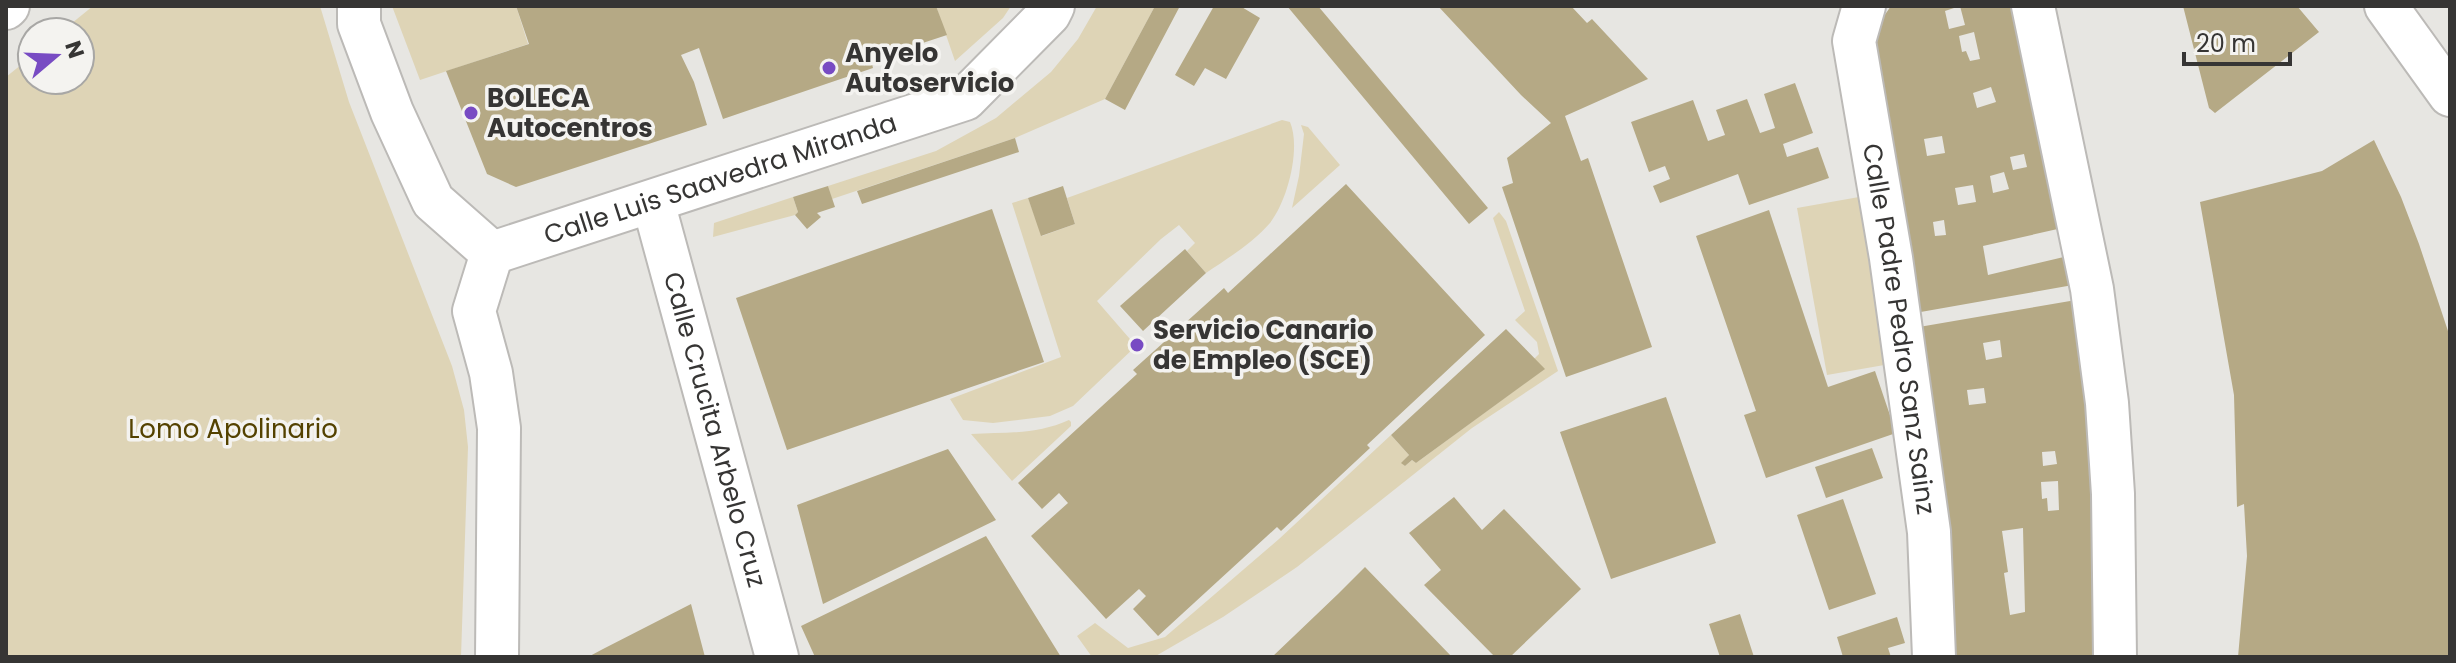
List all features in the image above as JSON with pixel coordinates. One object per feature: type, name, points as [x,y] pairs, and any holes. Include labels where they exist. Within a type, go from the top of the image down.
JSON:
[{"type":"street","points":[[359,6],[359,24],[392,112],[433,201],[492,253],[474,311],[491,373],[499,428],[497,657]]},
{"type":"street","name":"Calle Luis Saavedra Miranda","points":[[492,253],[965,99],[1049,14],[1053,6]]},
{"type":"street","name":"Calle Padre Pedro Sanz Sainz","points":[[1864,6],[1854,41],[1891,258],[1929,532],[1934,657]]},
{"type":"street","points":[[2033,6],[2092,289],[2107,403],[2113,494],[2115,657]]},
{"type":"street","points":[[2386,6],[2450,95]]},
{"type":"street","name":"Calle Crucita Arbelo Cruz","points":[[653,202],[777,657]]},
{"type":"green space","name":"Lomo Apolinario","points":[[93,6],[320,6],[349,102],[452,366],[464,410],[468,447],[461,657],[6,657],[6,77],[16,69],[16,96],[96,96],[96,16],[81,16]]},
{"type":"green space","points":[[392,6],[516,6],[528,44],[420,80]]},
{"type":"green space","points":[[936,6],[1011,6],[1003,18],[955,61]]},
{"type":"green space","points":[[1097,6],[1155,6],[1105,99],[1015,138],[832,199],[828,186],[936,151],[996,118],[1051,72],[1078,39]]},
{"type":"green space","points":[[1282,120],[1290,122],[1293,133],[1291,174],[1276,213],[1263,230],[1206,273],[1187,251],[1195,243],[1179,225],[1097,301],[1136,346],[1073,406],[1050,416],[993,423],[963,420],[950,399],[1061,357],[1012,203],[1028,198],[1042,236],[1075,224],[1067,198]]},
{"type":"green space","points":[[1301,125],[1308,127],[1340,165],[1292,208],[1304,134]]},
{"type":"green space","points":[[793,197],[798,212],[795,215],[713,237],[714,223]]},
{"type":"green space","points":[[1859,197],[1890,364],[1827,375],[1797,208]]},
{"type":"green space","points":[[1499,212],[1506,221],[1558,371],[1472,428],[1297,567],[1223,617],[1154,657],[1092,657],[1077,636],[1095,623],[1128,648],[1165,637],[1279,539],[1391,435],[1409,455],[1402,463],[1405,466],[1412,460],[1416,463],[1544,369],[1534,359],[1539,354],[1537,342],[1515,320],[1525,311],[1493,218]]},
{"type":"green space","points":[[1069,420],[1071,426],[1012,481],[971,434],[1032,430]]},
{"type":"building","points":[[516,6],[936,6],[947,35],[871,60],[873,68],[723,119],[699,48],[681,55],[694,82],[707,125],[516,187],[487,174],[446,71],[529,44]]},
{"type":"building","points":[[1155,6],[1180,6],[1125,110],[1105,99]]},
{"type":"building","points":[[1214,6],[1240,6],[1260,18],[1226,79],[1205,68],[1194,86],[1175,75]]},
{"type":"building","points":[[1287,6],[1318,6],[1488,208],[1469,224]]},
{"type":"building","points":[[1438,6],[1571,6],[1587,23],[1592,19],[1648,79],[1565,116],[1581,161],[1588,158],[1652,347],[1566,377],[1502,187],[1513,183],[1507,158],[1551,123]]},
{"type":"building","points":[[1891,6],[1960,6],[2013,6],[2062,228],[1983,246],[1988,275],[2068,256],[2073,285],[1915,313],[1872,61],[1877,26]],"holes":[[[1960,6],[1965,25],[1949,29],[1945,11]],[[1974,32],[1980,59],[1970,61],[1966,51],[1962,52],[1959,36]],[[1991,87],[1996,102],[1977,108],[1973,93]],[[1942,136],[1945,153],[1927,156],[1924,139]],[[2024,154],[2027,167],[2013,170],[2010,157]],[[2004,172],[2009,189],[1993,193],[1990,176]],[[1973,185],[1976,202],[1958,205],[1955,188]],[[1944,220],[1946,235],[1935,236],[1933,222]]]},
{"type":"building","points":[[2183,6],[2297,6],[2319,32],[2215,113],[2209,108]]},
{"type":"building","points":[[1795,83],[1813,133],[1783,144],[1787,157],[1818,147],[1829,178],[1749,205],[1738,174],[1660,203],[1653,186],[1670,179],[1665,166],[1649,172],[1631,122],[1693,100],[1708,141],[1725,135],[1716,110],[1747,99],[1760,133],[1775,128],[1764,94]]},
{"type":"building","points":[[1015,138],[1019,152],[862,204],[857,191]]},
{"type":"building","points":[[2374,140],[2401,197],[2450,337],[2450,657],[2238,657],[2247,556],[2244,504],[2237,507],[2234,395],[2200,202],[2322,171]]},
{"type":"building","points":[[1346,184],[1485,335],[1367,445],[1370,448],[1281,531],[1277,527],[1158,636],[1133,609],[1146,596],[1139,589],[1106,619],[1031,536],[1068,503],[1059,493],[1042,509],[1018,483],[1137,374],[1133,370],[1224,288],[1228,293]]},
{"type":"building","points":[[828,186],[835,207],[817,213],[821,217],[807,229],[795,215],[798,212],[793,197]]},
{"type":"building","points":[[1063,186],[1075,224],[1041,236],[1028,198]]},
{"type":"building","points":[[992,209],[1044,362],[787,450],[736,298]]},
{"type":"building","points":[[1769,210],[1828,387],[1875,371],[1896,433],[1766,478],[1744,415],[1756,411],[1696,236]]},
{"type":"building","points":[[1185,249],[1206,273],[1143,331],[1120,306]]},
{"type":"building","points":[[2076,300],[2094,440],[2094,657],[1948,657],[1919,327]],"holes":[[[2000,340],[2002,357],[1986,360],[1983,343]],[[1984,388],[1986,403],[1969,405],[1967,390]],[[2055,451],[2057,464],[2043,466],[2042,452]],[[2058,481],[2059,510],[2048,511],[2047,498],[2042,499],[2041,482]],[[2023,528],[2025,612],[2010,615],[2004,573],[2008,572],[2002,531]]]},
{"type":"building","points":[[1506,329],[1545,369],[1416,463],[1412,460],[1405,466],[1401,463],[1409,455],[1391,435]]},
{"type":"building","points":[[1666,397],[1716,543],[1611,579],[1560,432]]},
{"type":"building","points":[[1872,448],[1883,478],[1826,498],[1815,467]]},
{"type":"building","points":[[948,449],[996,520],[823,604],[797,505]]},
{"type":"building","points":[[1454,497],[1482,530],[1504,509],[1581,589],[1510,657],[1495,657],[1424,585],[1441,570],[1409,533]]},
{"type":"building","points":[[1843,499],[1876,594],[1829,610],[1797,515]]},
{"type":"building","points":[[986,536],[1061,657],[815,657],[801,626]]},
{"type":"building","points":[[1365,567],[1452,657],[1272,657],[1338,594]]},
{"type":"building","points":[[691,604],[705,657],[588,657],[603,649]]},
{"type":"building","points":[[1740,614],[1754,657],[1720,657],[1709,624]]},
{"type":"building","points":[[1897,617],[1905,643],[1888,648],[1891,657],[1843,657],[1837,637]]},
{"type":"place","name":"Anyelo Autoservicio","points":[[829,68]]},
{"type":"place","name":"BOLECA Autocentros","points":[[471,113]]},
{"type":"place","name":"Servicio Canario de Empleo (SCE)","points":[[1137,345]]}]
